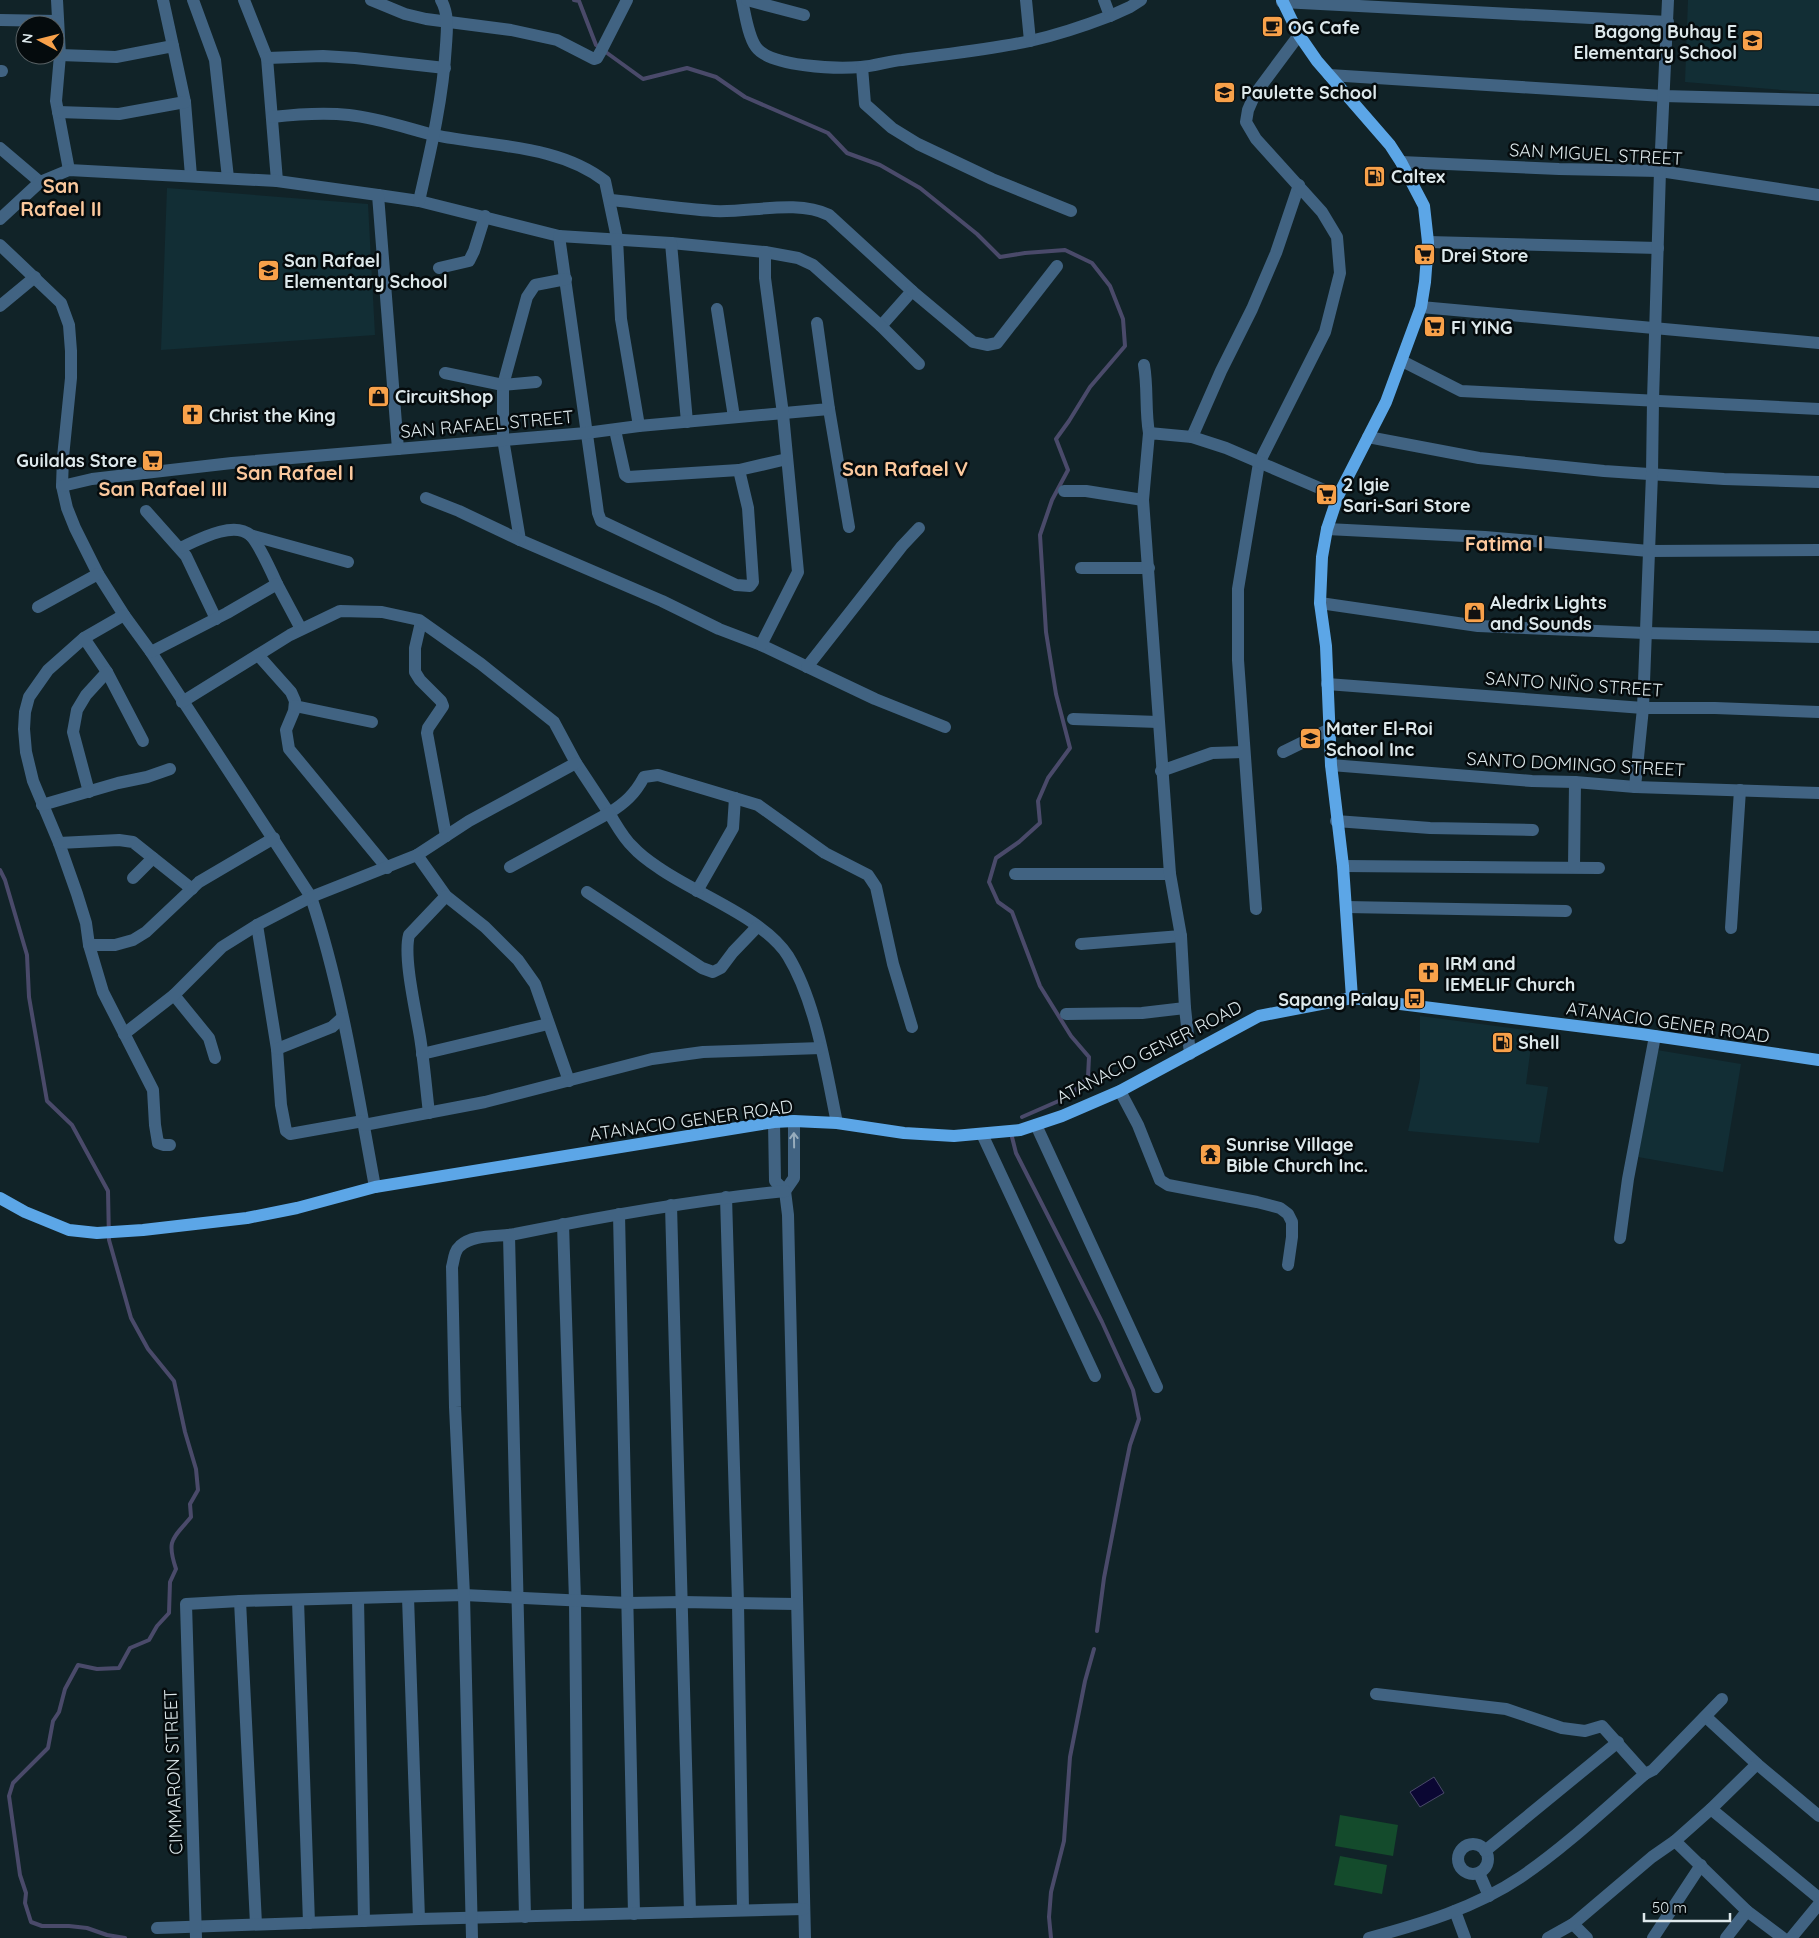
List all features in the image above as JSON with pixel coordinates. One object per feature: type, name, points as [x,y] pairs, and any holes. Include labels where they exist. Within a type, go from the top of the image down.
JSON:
[{"type":"main road","points":[[1282,1],[1299,35],[1317,61],[1390,145],[1401,162],[1424,206],[1428,242],[1421,307],[1386,402],[1338,496],[1327,529],[1322,557],[1320,603],[1326,646],[1331,765],[1336,821],[1343,866],[1352,998]]},
{"type":"main road","name":"ATANACIO GENER ROAD","points":[[0,1198],[25,1212],[70,1230],[97,1233],[143,1230],[247,1218],[297,1208],[375,1187],[774,1122],[837,1123],[904,1133],[954,1136],[1020,1130],[1062,1116],[1120,1091],[1259,1016],[1352,998],[1655,1036],[1819,1060]]},
{"type":"street","points":[[57,0],[57,15]]},
{"type":"street","points":[[163,0],[186,102],[191,176]]},
{"type":"street","points":[[193,0],[215,60],[228,178]]},
{"type":"street","points":[[244,0],[268,58],[277,181]]},
{"type":"street","points":[[371,0],[405,14],[447,22],[512,30],[557,40],[594,59],[601,51],[627,0]]},
{"type":"street","points":[[419,201],[434,135],[445,68],[447,22],[445,6],[441,0]]},
{"type":"street","points":[[742,0],[746,21],[756,48],[776,60],[807,65],[862,67],[881,62],[977,50],[1030,41],[1110,16],[1141,0]]},
{"type":"street","points":[[747,0],[804,16]]},
{"type":"street","points":[[1026,0],[1030,41]]},
{"type":"street","points":[[1104,0],[1110,16]]},
{"type":"street","points":[[1635,787],[1643,708],[1652,474],[1660,171],[1668,0]]},
{"type":"street","points":[[1282,1],[1668,22]]},
{"type":"street","points":[[0,20],[15,20]]},
{"type":"street","points":[[1256,909],[1238,660],[1238,589],[1259,463],[1325,332],[1340,273],[1337,237],[1322,212],[1256,139],[1246,122],[1248,110],[1255,94],[1299,35]]},
{"type":"street","points":[[65,55],[116,57],[173,46]]},
{"type":"street","points":[[268,58],[323,56],[445,68]]},
{"type":"street","points":[[59,65],[56,101],[69,170]]},
{"type":"street","points":[[862,67],[865,104],[892,128],[918,144],[992,180],[1070,211]]},
{"type":"street","points":[[1329,75],[1663,96],[1819,100]]},
{"type":"street","points":[[58,112],[119,114],[186,102]]},
{"type":"street","points":[[272,117],[312,113],[349,115],[434,135],[537,151],[587,168],[605,180],[617,238],[621,319],[638,426]]},
{"type":"street","points":[[0,148],[40,182]]},
{"type":"street","name":"SAN MIGUEL STREET","points":[[1401,162],[1559,170],[1660,171],[1819,195]]},
{"type":"street","points":[[0,219],[40,182],[69,170],[277,181],[419,201],[559,236],[671,242],[765,252],[798,258],[813,265],[881,326],[919,364]]},
{"type":"street","points":[[1192,437],[1276,253],[1299,185]]},
{"type":"street","points":[[378,195],[398,449]]},
{"type":"street","points":[[610,200],[715,211],[806,208],[821,211],[829,215],[912,291],[973,342],[987,345],[997,344],[1057,266]]},
{"type":"street","points":[[439,268],[469,260],[474,251],[485,216]]},
{"type":"street","points":[[559,236],[586,433],[598,513],[601,521],[736,586],[750,586],[753,582],[748,508],[739,470]]},
{"type":"street","points":[[671,242],[687,422]]},
{"type":"street","points":[[1428,242],[1658,248]]},
{"type":"street","points":[[0,245],[61,303],[69,325],[71,378],[62,486],[67,508],[75,528],[98,574],[124,615],[151,652],[311,897],[321,926],[342,1018],[375,1187]]},
{"type":"street","points":[[761,645],[798,572],[783,414],[765,278],[765,252]]},
{"type":"street","points":[[1,304],[35,277]]},
{"type":"street","points":[[520,540],[503,440],[503,384],[526,297],[535,285],[566,279]]},
{"type":"street","points":[[881,326],[912,291]]},
{"type":"street","points":[[1421,307],[1819,343]]},
{"type":"street","points":[[717,309],[734,417]]},
{"type":"street","points":[[817,324],[849,527]]},
{"type":"street","points":[[1402,361],[1461,391],[1819,409]]},
{"type":"street","points":[[1144,365],[1146,377],[1146,416],[1149,433],[1143,500],[1170,874],[1181,936],[1190,1054]]},
{"type":"street","points":[[446,373],[503,384],[536,382]]},
{"type":"street","name":"SAN RAFAEL STREET","points":[[62,486],[92,479],[232,462],[586,433],[638,426],[829,409]]},
{"type":"street","points":[[615,430],[624,475],[628,477],[739,470],[788,459]]},
{"type":"street","points":[[1149,433],[1192,437],[1226,448],[1338,496]]},
{"type":"street","points":[[1368,437],[1479,458],[1652,474],[1724,479],[1819,482]]},
{"type":"street","points":[[1064,491],[1086,491],[1143,500]]},
{"type":"street","points":[[426,498],[662,601],[719,629],[761,645],[875,699],[945,727]]},
{"type":"street","points":[[146,512],[186,556],[216,619]]},
{"type":"street","points":[[807,667],[902,546],[919,528]]},
{"type":"street","points":[[1327,529],[1485,537],[1649,550],[1819,550]]},
{"type":"street","points":[[180,548],[209,534],[238,530],[348,562]]},
{"type":"street","points":[[250,535],[269,565],[301,629]]},
{"type":"street","points":[[1081,568],[1148,568]]},
{"type":"street","points":[[38,607],[98,574]]},
{"type":"street","points":[[151,652],[216,619],[277,584]]},
{"type":"street","points":[[1320,603],[1478,626],[1819,636]]},
{"type":"street","points":[[182,702],[301,629],[340,611],[382,612],[421,622],[481,664],[554,722],[576,763],[631,846],[660,869],[757,926],[771,937],[787,955],[804,989],[821,1048],[837,1123]]},
{"type":"street","points":[[124,615],[84,638],[48,670],[29,696],[25,712],[26,752],[33,781],[59,843],[86,923],[89,945],[103,992],[153,1090],[158,1143],[170,1145]]},
{"type":"street","points":[[421,622],[415,648],[415,672],[444,706],[428,728],[428,733],[446,836]]},
{"type":"street","points":[[84,638],[107,672],[143,741]]},
{"type":"street","points":[[258,654],[291,692],[296,701],[286,730],[289,749],[387,868]]},
{"type":"street","points":[[89,792],[73,732],[78,710],[86,695],[107,672]]},
{"type":"street","name":"SANTO NIÑO STREET","points":[[1327,684],[1643,708],[1715,708],[1819,712]]},
{"type":"street","points":[[295,706],[372,722]]},
{"type":"street","points":[[1073,718],[1158,722]]},
{"type":"street","points":[[1283,752],[1330,729]]},
{"type":"street","points":[[1162,771],[1212,753],[1244,752]]},
{"type":"street","points":[[124,1034],[174,995],[222,947],[256,925],[311,897],[417,855],[469,821],[576,763]]},
{"type":"street","name":"SANTO DOMINGO STREET","points":[[1331,765],[1635,787],[1819,792]]},
{"type":"street","points":[[42,805],[147,777],[170,768]]},
{"type":"street","points":[[510,867],[609,813],[637,791],[644,777],[649,775],[658,775],[758,805],[825,853],[868,875],[876,887],[894,964],[912,1027]]},
{"type":"street","points":[[1574,867],[1575,782]]},
{"type":"street","points":[[1731,928],[1740,790]]},
{"type":"street","points":[[697,891],[733,828],[735,798]]},
{"type":"street","points":[[1336,821],[1430,828],[1534,830]]},
{"type":"street","points":[[89,945],[115,945],[134,940],[146,932],[198,882],[274,838]]},
{"type":"street","points":[[59,843],[119,840],[133,842],[192,889]]},
{"type":"street","points":[[417,855],[446,896],[485,928],[518,960],[535,984],[568,1080]]},
{"type":"street","points":[[133,878],[153,858]]},
{"type":"street","points":[[1343,866],[1599,868]]},
{"type":"street","points":[[1015,874],[1170,874]]},
{"type":"street","points":[[587,892],[702,968],[713,972],[721,968],[757,926]]},
{"type":"street","points":[[428,1113],[407,942],[410,935],[446,896]]},
{"type":"street","points":[[1346,907],[1566,911]]},
{"type":"street","points":[[256,925],[277,1049],[282,1113],[286,1131],[290,1134],[428,1113],[485,1102],[652,1059],[703,1052],[821,1048]]},
{"type":"street","points":[[1081,944],[1181,936]]},
{"type":"street","points":[[174,995],[209,1038],[215,1058]]},
{"type":"street","points":[[1066,1014],[1142,1013],[1185,1008]]},
{"type":"street","points":[[277,1049],[332,1027],[342,1018]]},
{"type":"street","points":[[422,1054],[548,1024]]},
{"type":"street","points":[[1620,1238],[1628,1179],[1655,1036]]},
{"type":"street","points":[[1120,1091],[1138,1125],[1160,1180],[1168,1185],[1280,1208],[1288,1214],[1292,1222],[1288,1265]]},
{"type":"street","points":[[472,1938],[464,1595],[455,1407],[452,1267],[454,1255],[459,1246],[472,1239],[509,1235],[671,1205],[785,1191],[794,1178],[794,1121]]},
{"type":"street","points":[[774,1122],[775,1181],[785,1191],[788,1214],[805,1938]]},
{"type":"street","points":[[1036,1125],[1157,1388]]},
{"type":"street","points":[[982,1134],[1095,1376]]},
{"type":"street","points":[[726,1197],[738,1602],[744,1910]]},
{"type":"street","points":[[671,1205],[690,1912]]},
{"type":"street","points":[[619,1214],[634,1914]]},
{"type":"street","points":[[563,1224],[575,1601],[578,1915]]},
{"type":"street","points":[[509,1235],[525,1916]]},
{"type":"street","points":[[256,1924],[240,1600],[464,1595],[628,1603],[738,1602],[797,1604]]},
{"type":"street","points":[[408,1597],[419,1919]]},
{"type":"street","points":[[358,1598],[364,1921]]},
{"type":"street","name":"CIMMARON STREET","points":[[196,1933],[186,1604],[240,1600]]},
{"type":"street","points":[[298,1600],[309,1923]]},
{"type":"street","points":[[1376,1694],[1506,1709],[1562,1728],[1585,1731],[1602,1726],[1645,1774]]},
{"type":"street","points":[[1369,1938],[1423,1923],[1454,1911],[1489,1896],[1521,1877],[1584,1828],[1645,1774],[1653,1770],[1722,1699]]},
{"type":"street","points":[[1706,1717],[1757,1764],[1819,1816]]},
{"type":"street","points":[[1485,1851],[1618,1742]]},
{"type":"street","points":[[1548,1938],[1573,1924],[1652,1857],[1676,1841],[1757,1764]]},
{"type":"street","points":[[1711,1809],[1819,1898]]},
{"type":"street","points":[[1676,1841],[1747,1911],[1783,1938]]},
{"type":"street","points":[[1466,1846],[1481,1847],[1485,1851],[1488,1860],[1483,1870],[1479,1873],[1469,1874],[1458,1864],[1459,1854],[1466,1846]]},
{"type":"street","points":[[1653,1938],[1700,1865]]},
{"type":"street","points":[[1479,1873],[1489,1896]]},
{"type":"street","points":[[1791,1938],[1819,1904]]},
{"type":"street","points":[[157,1928],[196,1933],[256,1924],[804,1909]]},
{"type":"street","points":[[1454,1911],[1465,1938]]},
{"type":"street","points":[[1726,1938],[1747,1911]]},
{"type":"street","points":[[1573,1924],[1586,1938]]},
{"type":"shaded area","name":"Bagong Buhay E Elementary School","points":[[1688,0],[1819,0],[1819,93],[1685,82]]},
{"type":"shaded area","name":"San Rafael Elementary School","points":[[167,188],[368,204],[375,335],[161,350]]},
{"type":"shaded area","points":[[1420,1016],[1533,1031],[1526,1084],[1548,1087],[1539,1143],[1408,1131],[1420,1078]]},
{"type":"shaded area","points":[[1657,1050],[1741,1064],[1723,1172],[1638,1157]]},
{"type":"shaded area","points":[[1434,1777],[1444,1793],[1420,1807],[1410,1792]]},
{"type":"green space","points":[[1340,1815],[1398,1825],[1393,1856],[1335,1846]]},
{"type":"green space","points":[[1340,1856],[1387,1865],[1382,1894],[1334,1885]]},
{"type":"waterway","points":[[574,0],[579,1],[596,45],[643,79],[687,68],[716,77],[745,97],[828,133],[847,153],[880,165],[920,188],[977,234],[1000,257],[1065,250],[1092,263],[1110,286],[1123,319],[1125,346],[1090,387],[1056,439],[1068,470],[1052,500],[1040,535],[1046,632],[1056,694],[1070,748],[1048,778],[1038,801],[1040,823],[1019,842],[996,858],[989,882],[998,902],[1012,912],[1040,986],[1071,1036],[1089,1057],[1088,1077],[1070,1096],[1022,1117]]},
{"type":"waterway","points":[[0,870],[5,880],[27,955],[29,997],[47,1101],[72,1125],[108,1191],[109,1240],[131,1318],[148,1349],[174,1381],[185,1432],[196,1469],[198,1490],[190,1504],[191,1517],[176,1535],[172,1545],[176,1569],[170,1582],[169,1613],[157,1626],[149,1640],[130,1648],[119,1668],[97,1669],[78,1665],[65,1689],[59,1712],[53,1721],[48,1748],[13,1783],[9,1796],[20,1875],[26,1893],[25,1903],[31,1922],[42,1926],[87,1928],[107,1935],[125,1938]]},
{"type":"waterway","points":[[1012,1137],[1016,1153],[1102,1322],[1133,1390],[1139,1419],[1130,1445],[1122,1484],[1104,1578],[1097,1631]]},
{"type":"waterway","points":[[1051,1938],[1049,1917],[1051,1892],[1064,1841],[1070,1757],[1085,1681],[1094,1649]]},
{"type":"place","name":"OG Cafe","points":[[1272,27]]},
{"type":"place","name":"Bagong Buhay E Elementary School","points":[[1753,41]]},
{"type":"place","name":"Paulette School","points":[[1225,92]]},
{"type":"place","name":"Caltex","points":[[1375,176]]},
{"type":"place","name":"Drei Store","points":[[1425,255]]},
{"type":"place","name":"San Rafael Elementary School","points":[[268,270]]},
{"type":"place","name":"FI YING","points":[[1435,327]]},
{"type":"place","name":"CircuitShop","points":[[379,396]]},
{"type":"place","name":"Christ the King","points":[[193,415]]},
{"type":"place","name":"Guilalas Store","points":[[153,460]]},
{"type":"place","name":"2 Igie Sari-Sari Store","points":[[1327,494]]},
{"type":"place","name":"Aledrix Lights and Sounds","points":[[1474,612]]},
{"type":"place","name":"Mater El-Roi School Inc","points":[[1310,738]]},
{"type":"place","name":"IRM and IEMELIF Church","points":[[1429,973]]},
{"type":"place","name":"Sapang Palay","points":[[1415,999]]},
{"type":"place","name":"Shell","points":[[1502,1042]]},
{"type":"place","name":"Sunrise Village Bible Church Inc.","points":[[1210,1154]]},
{"type":"district","name":"San Rafael II","points":[[61,196]]},
{"type":"district","name":"San Rafael V","points":[[905,468]]},
{"type":"district","name":"San Rafael I","points":[[295,472]]},
{"type":"district","name":"San Rafael III","points":[[163,488]]},
{"type":"district","name":"Fatima I","points":[[1504,543]]}]
